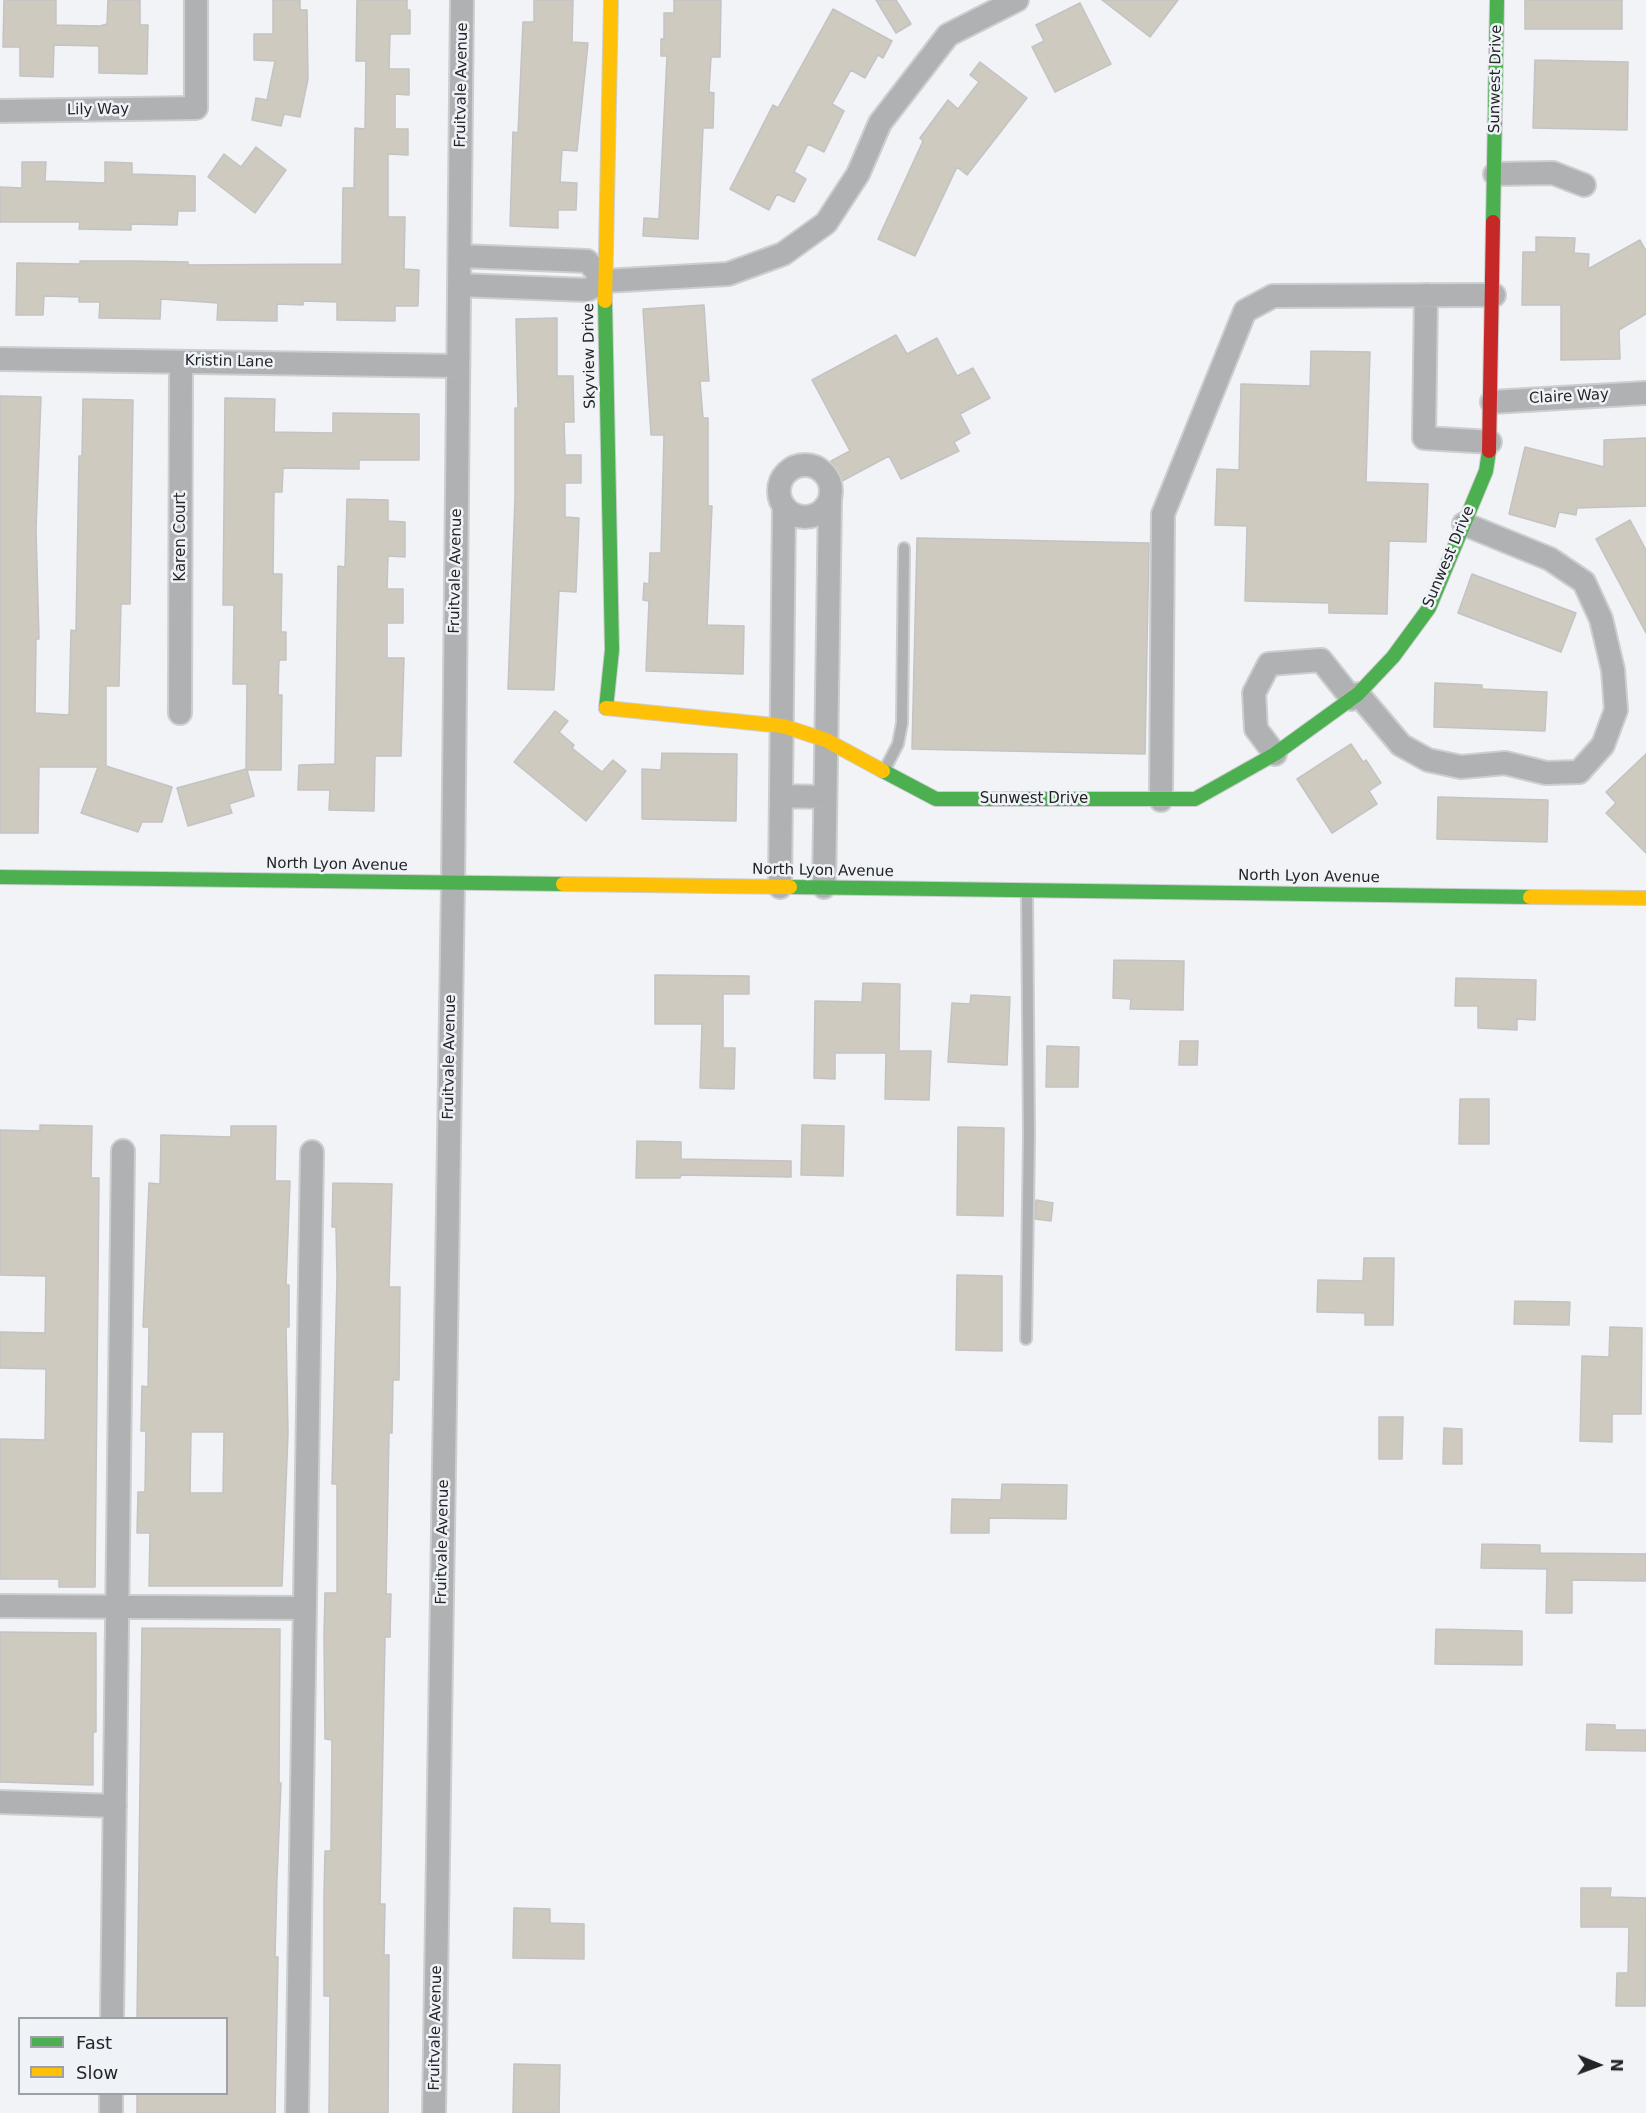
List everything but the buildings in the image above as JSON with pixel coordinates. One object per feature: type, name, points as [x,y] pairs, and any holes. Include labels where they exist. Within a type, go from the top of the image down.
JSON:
[{"type":"street","name":"Lily Way","points":[[0,111],[196,108],[196,0]]},
{"type":"street","name":"Fruitvale Avenue","points":[[435,2113],[453,883],[462,0]]},
{"type":"street","name":"Skyview Drive","points":[[606,710],[612,650],[605,281],[611,0]]},
{"type":"street","points":[[459,285],[587,290],[605,281],[728,274],[783,254],[826,222],[858,174],[880,123],[948,35],[1017,0]]},
{"type":"street","name":"Sunwest Drive","points":[[606,710],[783,726],[826,740],[936,799],[1161,800],[1194,799],[1275,754],[1355,697],[1393,657],[1429,608],[1486,471],[1492,402],[1497,0]]},
{"type":"street","points":[[1495,174],[1553,173],[1584,185]]},
{"type":"street","points":[[460,256],[587,261],[605,281]]},
{"type":"street","points":[[1426,295],[1424,438],[1490,442]]},
{"type":"street","points":[[1161,800],[1163,514],[1245,311],[1273,296],[1494,295]]},
{"type":"street","name":"Kristin Lane","points":[[0,359],[458,366]]},
{"type":"street","name":"Karen Court","points":[[180,713],[181,362]]},
{"type":"street","name":"Claire Way","points":[[1492,402],[1646,393]]},
{"type":"street","points":[[780,887],[784,506],[780,498],[781,482],[790,469],[798,466],[814,466],[827,476],[832,491],[830,500],[824,887]]},
{"type":"street","points":[[784,506],[797,515],[813,516],[820,512],[830,500]]},
{"type":"street","points":[[1275,754],[1256,729],[1254,693],[1269,664],[1321,660],[1401,745],[1428,760],[1461,767],[1505,764],[1546,773],[1579,772],[1603,745],[1616,710],[1613,669],[1601,619],[1584,582],[1550,559],[1464,524]]},
{"type":"street","points":[[781,796],[825,797]]},
{"type":"street","name":"North Lyon Avenue","points":[[0,878],[1646,898]]},
{"type":"street","points":[[112,2017],[123,1151]]},
{"type":"street","points":[[297,2113],[312,1152]]},
{"type":"street","points":[[0,1606],[305,1608]]},
{"type":"street","points":[[0,1802],[115,1806]]},
{"type":"street","points":[[111,2095],[111,2113]]},
{"type":"lane","points":[[883,772],[898,744],[902,723],[904,548]]},
{"type":"lane","points":[[1026,1339],[1029,1136],[1027,890]]},
{"type":"traffic: fast","points":[[1493,222],[1497,0]]},
{"type":"traffic: fast","points":[[605,301],[612,650],[606,708]]},
{"type":"traffic: fast","points":[[883,771],[936,799],[1195,799],[1275,754],[1358,694],[1393,657],[1429,608],[1486,471],[1489,451]]},
{"type":"traffic: fast","points":[[0,877],[563,884]]},
{"type":"traffic: fast","points":[[790,887],[1530,897]]},
{"type":"traffic: slow","points":[[605,301],[611,0]]},
{"type":"traffic: slow","points":[[606,708],[783,726],[826,740],[883,771]]},
{"type":"traffic: slow","points":[[563,884],[790,887]]},
{"type":"traffic: slow","points":[[1530,897],[1646,898]]},
{"type":"traffic: jam","points":[[1489,451],[1493,222]]}]
